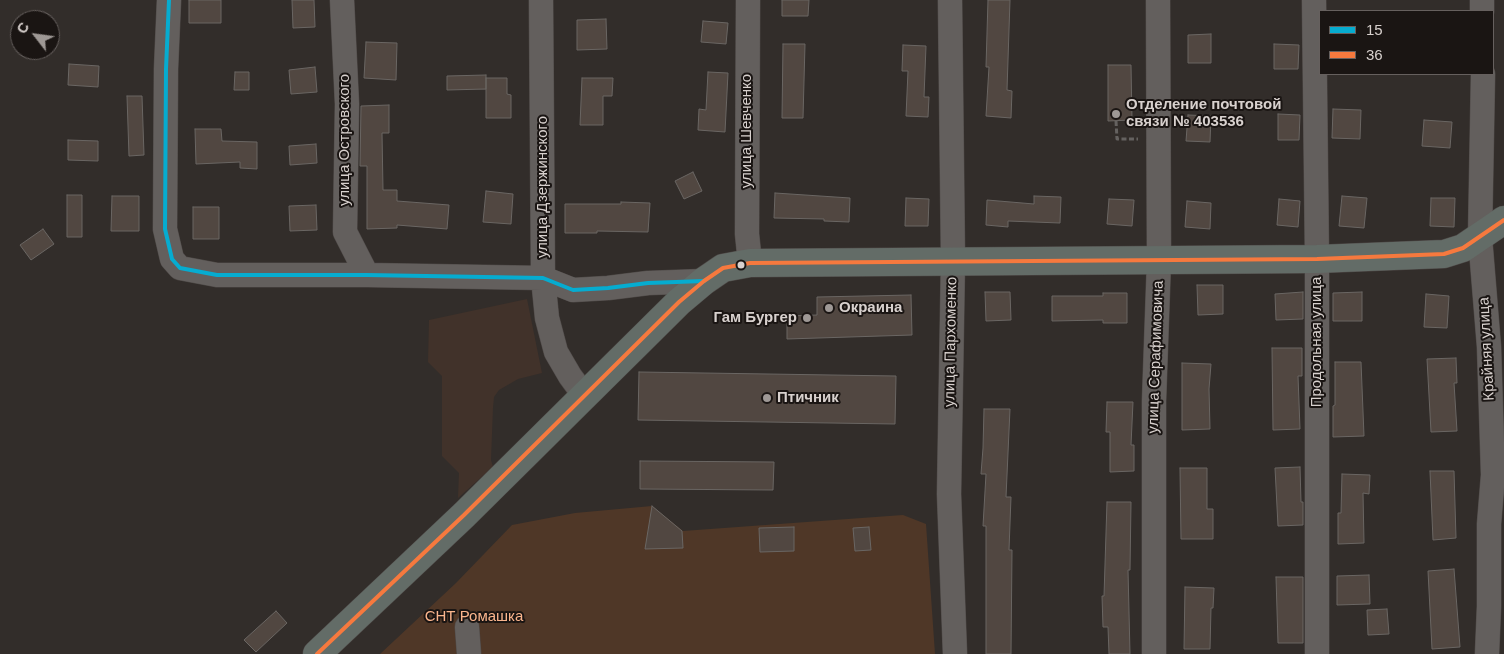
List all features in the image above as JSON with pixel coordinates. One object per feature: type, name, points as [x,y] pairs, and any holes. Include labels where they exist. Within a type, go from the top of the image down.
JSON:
[{"type":"main road","points":[[317,654],[464,515],[678,302],[704,280],[724,268],[750,263],[953,260],[1317,259],[1444,254],[1463,248],[1504,220]]},
{"type":"street","points":[[168,0],[166,229],[172,260],[180,268],[217,275],[543,278],[573,290],[704,280]]},
{"type":"street","name":"улица Островского","points":[[342,0],[347,104],[345,232],[367,275]]},
{"type":"street","name":"улица Дзержинского","points":[[541,0],[543,278],[547,318],[556,352],[584,395]]},
{"type":"street","name":"улица Шевченко","points":[[748,0],[747,234],[750,263]]},
{"type":"street","name":"улица Пархоменко","points":[[950,0],[953,260],[949,494],[955,654]]},
{"type":"street","name":"улица Серафимовича","points":[[1154,654],[1154,401],[1159,260],[1158,0]]},
{"type":"street","name":"Продольная улица","points":[[1314,0],[1317,259],[1317,654]]},
{"type":"street","name":"Крайняя улица","points":[[1483,75],[1480,237],[1499,472],[1489,524],[1487,654]]},
{"type":"street","points":[[467,626],[469,654]]},
{"type":"path","points":[[1116,121],[1116,139],[1158,138]]},
{"type":"shaded area","points":[[527,299],[542,373],[518,379],[499,390],[494,397],[491,460],[493,467],[458,498],[459,473],[442,456],[442,376],[428,362],[429,320]]},
{"type":"green space","name":"СНТ Ромашка","points":[[652,506],[683,531],[903,515],[926,524],[935,654],[380,654],[456,583],[512,525],[575,513]]},
{"type":"building","points":[[189,0],[221,0],[221,23],[189,23]]},
{"type":"building","points":[[292,0],[314,0],[315,27],[293,28]]},
{"type":"building","points":[[782,0],[809,0],[808,16],[782,16]]},
{"type":"building","points":[[988,0],[1010,0],[1007,90],[1012,91],[1011,118],[986,116],[989,67],[986,67]]},
{"type":"building","points":[[606,19],[607,49],[577,50],[577,20]]},
{"type":"building","points":[[703,21],[728,23],[726,44],[701,42]]},
{"type":"building","points":[[1211,34],[1211,63],[1188,63],[1188,35]]},
{"type":"building","points":[[366,42],[397,43],[396,80],[364,78]]},
{"type":"building","points":[[783,44],[805,44],[803,118],[782,118]]},
{"type":"building","points":[[1274,44],[1299,45],[1298,69],[1274,69]]},
{"type":"building","points":[[903,45],[926,46],[924,97],[929,97],[928,117],[906,116],[908,71],[902,71]]},
{"type":"building","points":[[69,64],[99,66],[98,87],[68,85]]},
{"type":"building","points":[[1108,65],[1131,65],[1132,120],[1108,121]]},
{"type":"building","points":[[315,67],[317,92],[291,94],[289,70]]},
{"type":"building","points":[[235,72],[249,72],[249,90],[234,90]]},
{"type":"building","points":[[708,72],[728,73],[725,132],[698,130],[699,109],[706,110]]},
{"type":"building","points":[[486,75],[486,89],[447,90],[447,76]]},
{"type":"building","points":[[486,78],[507,78],[507,94],[511,95],[511,118],[486,118]]},
{"type":"building","points":[[582,78],[613,78],[612,96],[603,96],[603,125],[580,125]]},
{"type":"building","points":[[127,96],[142,96],[144,155],[129,156]]},
{"type":"building","points":[[389,105],[389,133],[382,133],[383,190],[397,190],[397,201],[449,205],[447,229],[397,225],[397,228],[367,229],[367,166],[360,166],[361,106]]},
{"type":"building","points":[[1333,109],[1361,110],[1360,139],[1332,138]]},
{"type":"building","points":[[1278,114],[1300,115],[1299,140],[1278,140]]},
{"type":"building","points":[[1188,115],[1211,116],[1210,142],[1186,141]]},
{"type":"building","points":[[1424,120],[1452,122],[1450,148],[1422,146]]},
{"type":"building","points":[[195,129],[221,129],[222,141],[257,142],[257,169],[240,168],[240,162],[196,164]]},
{"type":"building","points":[[68,140],[98,141],[98,161],[68,160]]},
{"type":"building","points":[[316,144],[317,163],[290,165],[289,146]]},
{"type":"building","points":[[693,172],[702,191],[684,199],[675,181]]},
{"type":"building","points":[[486,191],[513,194],[511,224],[483,222]]},
{"type":"building","points":[[775,193],[850,198],[849,222],[824,221],[824,219],[774,218]]},
{"type":"building","points":[[67,195],[82,195],[82,237],[67,237]]},
{"type":"building","points":[[112,196],[139,196],[139,231],[111,231]]},
{"type":"building","points":[[1034,196],[1061,197],[1060,223],[1008,221],[1008,227],[986,225],[987,200],[1034,204]]},
{"type":"building","points":[[1342,196],[1367,198],[1364,228],[1339,226]]},
{"type":"building","points":[[906,198],[929,199],[928,226],[905,226]]},
{"type":"building","points":[[1431,198],[1455,198],[1454,227],[1430,226]]},
{"type":"building","points":[[1109,199],[1134,200],[1132,226],[1107,224]]},
{"type":"building","points":[[1279,199],[1300,201],[1298,227],[1277,225]]},
{"type":"building","points":[[1187,201],[1211,203],[1210,229],[1185,227]]},
{"type":"building","points":[[621,202],[650,203],[648,232],[597,231],[597,233],[565,233],[565,204],[621,204]]},
{"type":"building","points":[[316,205],[317,230],[290,231],[289,206]]},
{"type":"building","points":[[193,207],[219,207],[219,239],[193,239]]},
{"type":"building","points":[[43,229],[54,244],[31,260],[20,245]]},
{"type":"building","points":[[1197,285],[1223,285],[1223,314],[1198,315]]},
{"type":"building","points":[[985,292],[1010,292],[1011,320],[986,321]]},
{"type":"building","points":[[1303,292],[1303,319],[1276,320],[1275,294]]},
{"type":"building","points":[[1362,292],[1362,321],[1333,321],[1333,293]]},
{"type":"building","points":[[1103,293],[1127,293],[1127,323],[1103,323],[1103,320],[1052,321],[1052,296],[1103,296]]},
{"type":"building","points":[[1426,294],[1449,296],[1447,328],[1424,327]]},
{"type":"building","points":[[911,295],[912,335],[787,339],[787,316],[817,315],[817,297]]},
{"type":"building","points":[[1272,348],[1302,348],[1302,376],[1298,376],[1300,429],[1273,430]]},
{"type":"building","points":[[1456,358],[1457,383],[1454,383],[1457,431],[1431,432],[1427,359]]},
{"type":"building","points":[[1335,362],[1361,362],[1364,436],[1333,437]]},
{"type":"building","points":[[1182,363],[1211,364],[1209,389],[1210,429],[1182,430]]},
{"type":"building","name":"Птичник","points":[[639,372],[896,376],[895,424],[638,420]]},
{"type":"building","points":[[1107,402],[1133,402],[1131,445],[1134,445],[1134,471],[1110,472],[1110,432],[1106,432]]},
{"type":"building","points":[[984,409],[1010,409],[1006,497],[1011,497],[1009,550],[1012,550],[1011,654],[986,654],[986,526],[983,526],[986,474],[981,474]]},
{"type":"building","points":[[640,461],[774,462],[773,490],[640,489]]},
{"type":"building","points":[[1300,467],[1303,525],[1278,526],[1275,468]]},
{"type":"building","points":[[1180,468],[1207,468],[1207,509],[1213,509],[1213,539],[1181,539]]},
{"type":"building","points":[[1430,471],[1454,471],[1456,538],[1433,540]]},
{"type":"building","points":[[1342,474],[1370,475],[1369,494],[1363,493],[1364,543],[1338,544],[1338,513],[1341,513]]},
{"type":"building","points":[[1107,502],[1131,502],[1130,570],[1128,570],[1130,654],[1109,654],[1108,627],[1103,627],[1102,596],[1104,596]]},
{"type":"building","points":[[652,506],[682,531],[683,548],[645,549]]},
{"type":"building","points":[[794,527],[794,551],[760,552],[759,528]]},
{"type":"building","points":[[869,527],[871,550],[855,551],[853,528]]},
{"type":"building","points":[[1454,569],[1460,647],[1432,649],[1428,571]]},
{"type":"building","points":[[1369,575],[1370,604],[1337,605],[1337,576]]},
{"type":"building","points":[[1276,577],[1303,577],[1303,643],[1278,643]]},
{"type":"building","points":[[1185,587],[1214,588],[1213,608],[1211,608],[1210,649],[1184,649]]},
{"type":"building","points":[[1387,609],[1389,634],[1368,635],[1367,610]]},
{"type":"building","points":[[276,611],[287,623],[256,652],[244,640]]},
{"type":"transit line","name":"15","points":[[169,0],[166,69],[165,229],[172,259],[180,268],[217,275],[543,278],[573,290],[648,283],[704,281]]},
{"type":"transit line","name":"36","points":[[317,654],[464,515],[679,302],[723,268],[750,263],[1317,259],[1444,254],[1463,248],[1504,220]]},
{"type":"place","name":"Отделение почтовой связи № 403536","points":[[1116,114]]},
{"type":"place","name":"Окраина","points":[[829,308]]},
{"type":"place","name":"Гам Бургер","points":[[807,318]]},
{"type":"place","name":"Птичник","points":[[767,398]]}]
